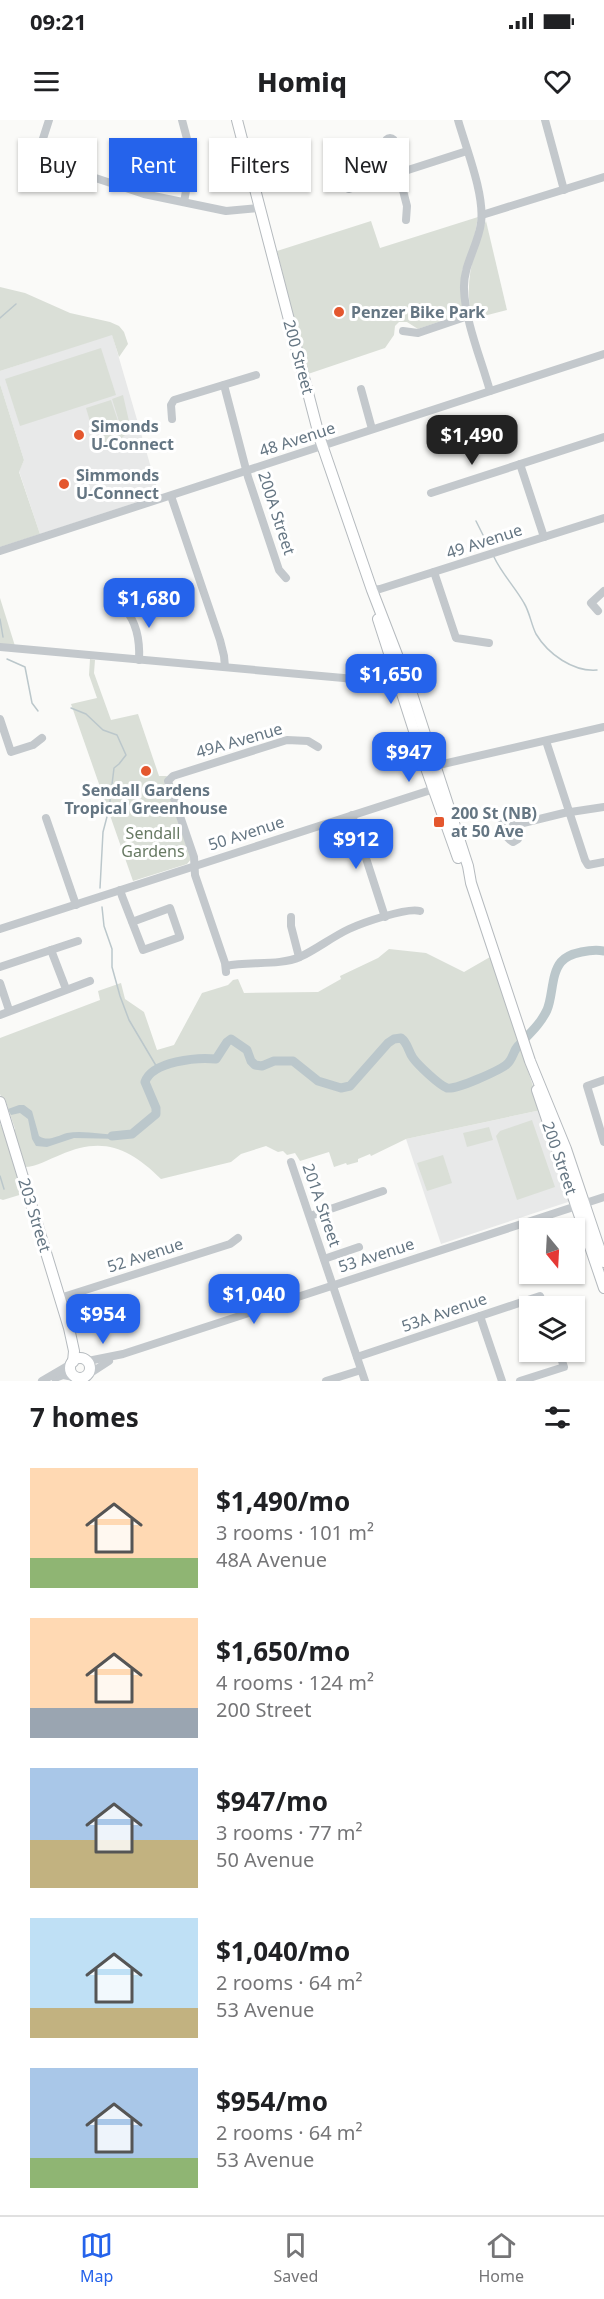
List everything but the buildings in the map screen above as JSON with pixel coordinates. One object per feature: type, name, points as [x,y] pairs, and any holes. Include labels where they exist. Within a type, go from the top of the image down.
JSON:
[{"type":"main road","name":"200 Street","points":[[239,121],[323,446],[431,767],[456,829],[471,883],[529,1057],[535,1085],[604,1262]]},
{"type":"main road","name":"200 Street","points":[[372,590],[390,658],[401,678]]},
{"type":"main road","points":[[366,680],[379,676],[386,670],[390,658]]},
{"type":"main road","name":"200 Street","points":[[431,767],[434,789],[462,868],[471,883]]},
{"type":"main road","points":[[434,789],[439,792],[449,820],[456,829]]},
{"type":"main road","name":"203 Street","points":[[0,1102],[69,1328],[74,1351],[72,1363]]},
{"type":"main road","name":"200 Street","points":[[581,1205],[604,1288]]},
{"type":"main road","name":"203 Street","points":[[69,1328],[86,1360]]},
{"type":"main road","points":[[78,1358],[86,1360],[90,1367],[82,1378],[70,1371],[72,1363],[78,1358]]},
{"type":"street","points":[[49,120],[39,151],[40,158],[47,162],[144,194],[226,211],[260,208]]},
{"type":"street","points":[[182,120],[191,163],[184,202]]},
{"type":"street","points":[[458,120],[479,195],[482,215],[478,238],[465,275],[464,297],[490,391]]},
{"type":"street","points":[[545,120],[564,190]]},
{"type":"street","points":[[409,170],[467,151]]},
{"type":"street","points":[[482,215],[604,177]]},
{"type":"street","points":[[403,192],[407,206],[406,220]]},
{"type":"street","points":[[403,331],[418,333],[468,316]]},
{"type":"street","name":"48 Avenue","points":[[0,551],[604,354]]},
{"type":"street","points":[[172,419],[171,405],[174,400],[256,375]]},
{"type":"street","name":"200A Street","points":[[224,385],[247,471],[279,570],[286,579]]},
{"type":"street","points":[[361,390],[372,429]]},
{"type":"street","points":[[431,493],[604,437]]},
{"type":"street","points":[[520,464],[544,537]]},
{"type":"street","points":[[171,496],[223,651],[225,667]]},
{"type":"street","name":"49 Avenue","points":[[372,590],[604,518]]},
{"type":"street","points":[[434,572],[456,638],[489,643]]},
{"type":"street","points":[[598,611],[591,603],[604,591]]},
{"type":"street","points":[[125,609],[132,618],[140,642],[139,660]]},
{"type":"street","points":[[0,647],[366,680],[401,678]]},
{"type":"street","points":[[205,666],[219,658],[223,651]]},
{"type":"street","points":[[0,719],[11,752],[33,745],[42,738]]},
{"type":"street","points":[[431,767],[604,728]]},
{"type":"street","name":"49A Avenue","points":[[195,866],[194,857],[168,784],[169,778],[282,741],[308,741],[318,747]]},
{"type":"street","points":[[546,741],[588,865],[604,862]]},
{"type":"street","name":"50 Avenue","points":[[0,929],[434,789]]},
{"type":"street","points":[[515,825],[569,812],[604,807]]},
{"type":"street","points":[[352,815],[386,917]]},
{"type":"street","points":[[46,818],[76,905]]},
{"type":"street","points":[[195,866],[195,875],[226,969],[299,957],[349,929],[411,910],[420,911]]},
{"type":"street","points":[[120,890],[132,922],[143,950],[180,937],[170,908],[132,922]]},
{"type":"street","points":[[291,916],[291,926],[299,957]]},
{"type":"street","points":[[0,967],[78,941]]},
{"type":"street","points":[[51,950],[66,989]]},
{"type":"street","points":[[0,1014],[90,981]]},
{"type":"street","points":[[0,983],[9,1010]]},
{"type":"street","points":[[604,1080],[587,1086],[604,1142]]},
{"type":"street","name":"201A Street","points":[[291,1162],[365,1381]]},
{"type":"street","points":[[310,1216],[383,1191]]},
{"type":"street","name":"53 Avenue","points":[[86,1360],[123,1354],[604,1197]]},
{"type":"street","name":"52 Avenue","points":[[60,1298],[230,1244],[238,1238]]},
{"type":"street","name":"201A Street","points":[[324,1259],[359,1247]]},
{"type":"street","name":"53A Avenue","points":[[357,1357],[519,1303]]},
{"type":"street","points":[[480,1316],[502,1381]]},
{"type":"street","name":"53 Avenue","points":[[42,1381],[63,1375],[82,1378],[123,1354]]},
{"type":"street","points":[[520,1381],[564,1367],[562,1362]]},
{"type":"street","name":"53 Avenue","points":[[42,1381],[72,1363]]},
{"type":"street","points":[[326,1381],[361,1370]]},
{"type":"shaded area","name":"Simonds U-Connect","points":[[112,334],[159,495],[40,534],[19,471],[24,460],[0,384],[0,371]]},
{"type":"shaded area","points":[[24,1105],[32,1111],[39,1136],[42,1138],[80,1132],[121,1135],[123,1139],[74,1138],[47,1147],[36,1146],[32,1139],[28,1119],[20,1113],[11,1115],[8,1109]]},
{"type":"shaded area","points":[[541,1110],[570,1199],[568,1202],[441,1244],[406,1139]]},
{"type":"green space","points":[[478,217],[474,239],[462,271],[462,314],[418,329],[407,322],[399,322],[385,348],[308,374],[277,251],[371,221],[380,248]]},
{"type":"green space","points":[[486,221],[507,310],[472,319],[469,281],[473,257]]},
{"type":"green space","points":[[0,287],[25,293],[70,313],[119,326],[128,344],[119,357],[112,335],[0,371]]},
{"type":"green space","points":[[101,348],[116,395],[20,426],[5,379]]},
{"type":"green space","points":[[0,384],[24,460],[19,472],[40,534],[0,547]]},
{"type":"green space","points":[[123,395],[131,430],[111,447],[98,452],[93,437],[121,428],[112,399]]},
{"type":"green space","points":[[111,400],[120,427],[94,435],[86,408]]},
{"type":"green space","points":[[0,598],[15,646],[0,644]]},
{"type":"green space","name":"Sendall Gardens","points":[[90,659],[95,660],[94,673],[111,720],[138,714],[159,776],[167,776],[165,781],[191,859],[187,864],[133,881],[71,704],[97,698],[89,675]]},
{"type":"green space","points":[[389,949],[426,953],[464,972],[490,957],[541,1110],[406,1139],[371,1156],[370,1154],[358,1159],[358,1162],[334,1167],[329,1152],[300,1161],[295,1153],[287,1155],[283,1151],[278,1152],[266,1146],[241,1154],[231,1162],[161,1179],[126,1152],[102,1146],[89,1146],[24,1167],[12,1131],[15,1129],[5,1099],[2,1100],[0,1094],[0,1038],[100,1000],[98,991],[121,983],[125,999],[144,1012],[157,1050],[174,1045],[202,993],[228,985],[238,979],[244,993],[318,992],[341,979],[340,976],[378,958]]},
{"type":"green space","points":[[532,1120],[555,1187],[517,1200],[496,1136],[500,1131]]},
{"type":"green space","points":[[0,1123],[4,1133],[7,1133],[26,1193],[3,1200],[0,1199]]},
{"type":"green space","points":[[489,1127],[493,1140],[467,1147],[463,1133]]},
{"type":"green space","points":[[443,1155],[452,1183],[427,1191],[417,1163]]},
{"type":"waterway","points":[[0,318],[16,304]]},
{"type":"waterway","points":[[476,521],[489,547]]},
{"type":"waterway","points":[[494,557],[524,603],[536,634],[547,648],[570,665],[597,670]]},
{"type":"waterway","points":[[0,619],[3,637]]},
{"type":"waterway","points":[[7,659],[25,667],[32,703],[38,711]]},
{"type":"waterway","points":[[71,708],[86,714],[103,730],[117,735],[126,755],[114,768],[109,809],[103,832],[100,888]]},
{"type":"waterway","points":[[102,907],[104,926],[112,949],[112,967],[120,996],[129,1020],[158,1069]]},
{"type":"waterway","points":[[112,1136],[132,1134],[156,1114],[156,1108],[145,1082],[149,1075],[157,1069],[176,1062],[216,1059],[231,1039],[247,1050],[255,1065],[262,1066],[274,1061],[293,1061],[318,1081],[341,1088],[350,1086],[388,1043],[401,1038],[416,1061],[443,1086],[452,1088],[468,1083],[506,1065],[516,1048],[538,1025],[547,1010],[555,973],[561,962],[581,952],[604,951]]},
{"type":"waterway","points":[[0,1176],[4,1189]]},
{"type":"place","name":"Penzer Bike Park","points":[[339,312]]},
{"type":"place","name":"Simonds U-Connect","points":[[79,435]]},
{"type":"place","name":"Simmonds U-Connect","points":[[64,484]]},
{"type":"place","name":"Sendall Gardens Tropical Greenhouse","points":[[146,771]]},
{"type":"place","name":"200 St (NB) at 50 Ave","points":[[439,822]]}]
